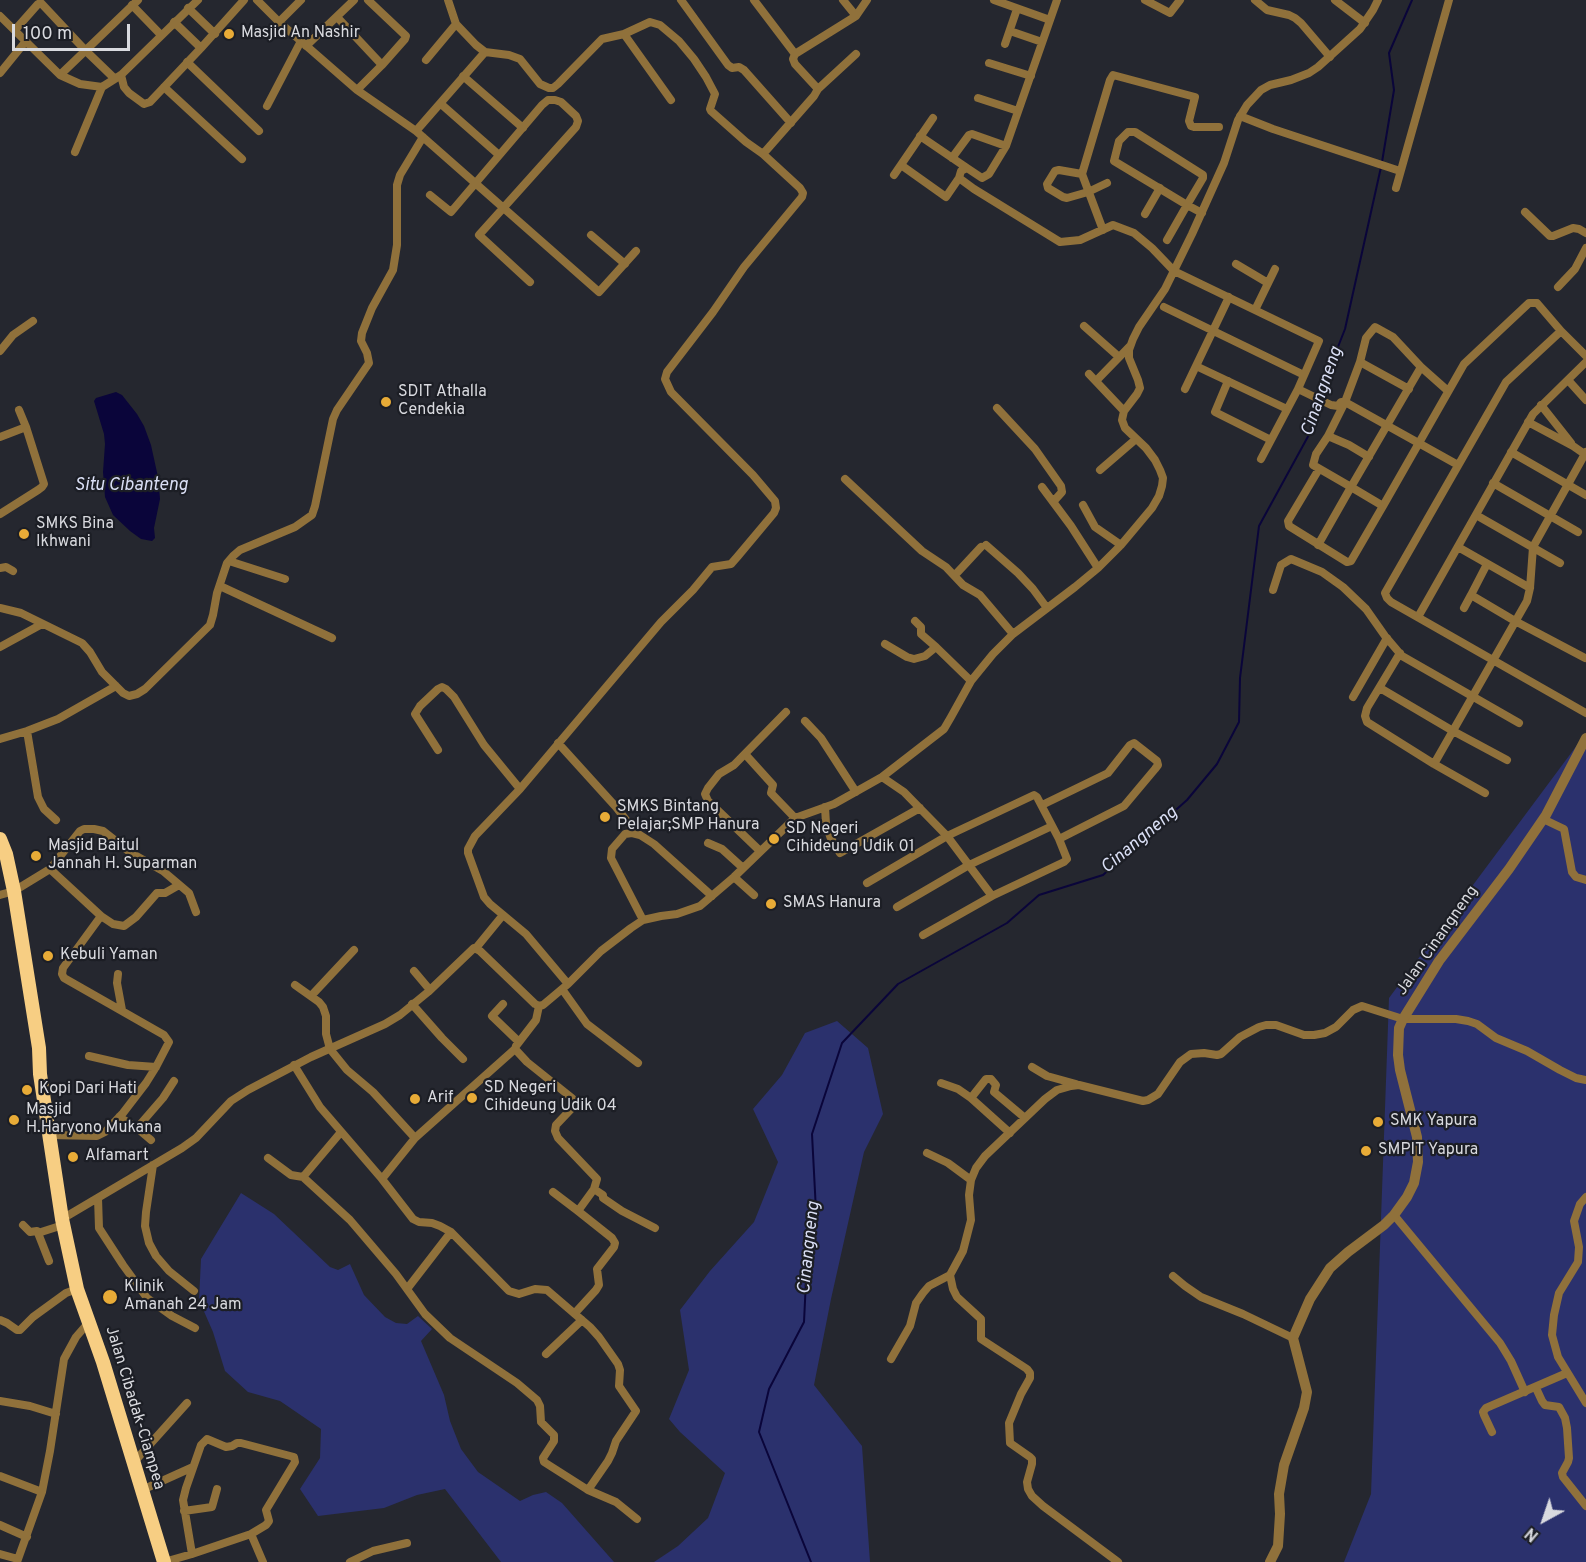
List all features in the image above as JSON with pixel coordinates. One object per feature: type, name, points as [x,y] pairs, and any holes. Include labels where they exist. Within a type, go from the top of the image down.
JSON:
[{"type":"highway","name":"Jalan Cibadak-Ciampea","points":[[0,839],[15,891],[63,1222],[77,1288],[103,1362],[164,1562]]},
{"type":"street","points":[[75,152],[102,87],[118,77],[198,0]]},
{"type":"street","points":[[15,30],[41,3],[86,51],[118,77],[129,93],[144,104],[150,102],[244,0]]},
{"type":"street","points":[[257,0],[357,90],[419,134],[599,292],[636,251]]},
{"type":"street","points":[[279,22],[301,0]]},
{"type":"street","points":[[267,106],[304,43],[337,17],[354,0]]},
{"type":"street","points":[[357,90],[406,36],[368,0]]},
{"type":"street","points":[[448,0],[456,24],[485,52],[520,59],[540,84],[553,88],[602,39],[624,34],[650,22],[660,25],[672,34],[694,59],[714,92],[711,111],[763,154],[803,193],[744,267],[667,372],[665,380],[672,392],[753,475],[775,501],[774,513],[730,564],[712,567],[661,622],[520,789],[476,836],[468,849],[484,897],[525,934],[565,987],[587,1024],[638,1063]]},
{"type":"street","points":[[681,0],[728,65],[744,70],[791,123]]},
{"type":"street","points":[[754,0],[795,54]]},
{"type":"street","points":[[843,0],[856,16]]},
{"type":"street","points":[[818,89],[795,64],[793,59],[795,54],[856,16],[867,0]]},
{"type":"street","points":[[994,0],[1050,20]]},
{"type":"street","points":[[920,136],[982,178],[989,174],[1006,146],[1058,0]]},
{"type":"street","points":[[1145,0],[1170,13],[1180,0]]},
{"type":"street","points":[[1255,0],[1267,10],[1289,15],[1301,23],[1330,57]]},
{"type":"street","points":[[1335,0],[1365,23]]},
{"type":"street","points":[[1096,381],[1130,346],[1139,327],[1161,295],[1224,164],[1240,116],[1253,98],[1270,85],[1309,73],[1330,57],[1360,29],[1378,0]]},
{"type":"street","points":[[1396,188],[1449,0]]},
{"type":"street","points":[[60,75],[135,3],[161,35]]},
{"type":"street","points":[[188,8],[214,34]]},
{"type":"street","points":[[1005,44],[1017,9]]},
{"type":"street","points":[[0,16],[60,75],[80,84],[102,87]]},
{"type":"street","points":[[337,17],[382,65]]},
{"type":"street","points":[[174,22],[201,48]]},
{"type":"street","points":[[426,60],[456,24]]},
{"type":"street","points":[[1010,32],[1042,42]]},
{"type":"street","points":[[624,34],[671,100]]},
{"type":"street","points":[[0,73],[26,41]]},
{"type":"street","points":[[0,608],[21,613],[82,644],[90,652],[102,672],[123,693],[129,696],[137,694],[145,689],[210,625],[217,593],[229,561],[240,550],[295,527],[312,515],[333,419],[369,363],[361,341],[362,333],[372,308],[393,270],[396,257],[396,185],[419,134],[463,76],[485,52]]},
{"type":"street","points":[[763,154],[818,89],[856,54]]},
{"type":"street","points":[[187,62],[259,131]]},
{"type":"street","points":[[989,63],[1031,76]]},
{"type":"street","points":[[1103,230],[1082,174],[1113,75],[1196,93],[1189,121],[1191,126],[1219,127]]},
{"type":"street","points":[[463,76],[523,128]]},
{"type":"street","points":[[164,87],[242,159]]},
{"type":"street","points":[[978,98],[1018,111]]},
{"type":"street","points":[[430,195],[451,212],[542,105],[555,99],[561,102],[576,116],[578,121],[576,127],[479,236],[530,282]]},
{"type":"street","points":[[441,104],[499,155]]},
{"type":"street","points":[[1240,116],[1400,171]]},
{"type":"street","points":[[894,175],[933,117]]},
{"type":"street","points":[[1167,240],[1187,205],[1203,178],[1203,175],[1135,132],[1128,132],[1119,141],[1114,161],[1187,205],[1202,213]]},
{"type":"street","points":[[952,158],[972,134],[1006,146]]},
{"type":"street","points":[[901,165],[946,197],[961,171],[967,168]]},
{"type":"street","points":[[1082,174],[1055,171],[1047,184],[1048,188],[1067,198],[1107,183]]},
{"type":"street","points":[[959,178],[1060,242],[1080,240],[1113,225],[1134,233],[1174,271],[1319,341],[1298,389],[1261,459]]},
{"type":"street","points":[[1145,214],[1160,188]]},
{"type":"street","points":[[1525,212],[1550,236],[1573,228],[1586,234]]},
{"type":"street","points":[[591,235],[625,264]]},
{"type":"street","points":[[1558,288],[1575,269],[1586,248]]},
{"type":"street","points":[[1236,264],[1268,283]]},
{"type":"street","points":[[1255,310],[1275,269]]},
{"type":"street","points":[[1185,389],[1229,297]]},
{"type":"street","points":[[1319,469],[1288,521],[1289,526],[1347,562],[1351,561],[1464,364],[1529,303],[1537,303],[1586,356]]},
{"type":"street","points":[[1164,308],[1304,375]]},
{"type":"street","points":[[0,349],[13,335],[33,321]]},
{"type":"street","points":[[1084,326],[1119,357]]},
{"type":"street","points":[[1383,506],[1313,465],[1316,454],[1345,402],[1366,338],[1375,327],[1393,337],[1448,392]]},
{"type":"street","points":[[1562,331],[1506,382],[1385,593],[1391,602],[1586,713]]},
{"type":"street","points":[[539,1006],[549,1001],[602,951],[644,920],[691,910],[734,877],[795,818],[825,807],[882,777],[944,729],[971,681],[993,654],[1013,634],[1076,587],[1121,545],[1152,508],[1162,486],[1163,478],[1155,460],[1123,426],[1124,411],[1140,388],[1129,358],[1130,346]]},
{"type":"street","points":[[1360,362],[1409,388]]},
{"type":"street","points":[[1418,617],[1528,422],[1541,405],[1586,362]]},
{"type":"street","points":[[1196,366],[1287,409]]},
{"type":"street","points":[[1318,545],[1421,367]]},
{"type":"street","points":[[1089,374],[1124,411]]},
{"type":"street","points":[[1568,380],[1586,400]]},
{"type":"street","points":[[1228,381],[1215,412],[1271,440]]},
{"type":"street","points":[[1298,389],[1331,405],[1338,406],[1341,402],[1345,402],[1458,465]]},
{"type":"street","points":[[1541,405],[1573,446]]},
{"type":"street","points":[[997,408],[1035,449],[1061,486],[1062,492],[1053,502]]},
{"type":"street","points":[[0,514],[43,486],[26,427],[18,410]]},
{"type":"street","points":[[1434,764],[1527,601],[1533,547],[1585,453],[1528,422]]},
{"type":"street","points":[[0,437],[26,427]]},
{"type":"street","points":[[1328,436],[1369,457]]},
{"type":"street","points":[[1100,470],[1136,439]]},
{"type":"street","points":[[1511,452],[1586,495]]},
{"type":"street","points":[[845,479],[922,551],[946,567],[963,585],[980,595],[1013,634]]},
{"type":"street","points":[[1494,483],[1578,532]]},
{"type":"street","points":[[1042,487],[1098,568]]},
{"type":"street","points":[[1083,505],[1095,527],[1121,545]]},
{"type":"street","points":[[1476,515],[1560,563]]},
{"type":"street","points":[[955,575],[983,546],[1018,573],[1047,608]]},
{"type":"street","points":[[1458,547],[1530,588]]},
{"type":"street","points":[[1273,590],[1281,565],[1291,559],[1322,572],[1343,587],[1366,609],[1402,656],[1519,723]]},
{"type":"street","points":[[229,561],[285,579]]},
{"type":"street","points":[[1464,608],[1487,564]]},
{"type":"street","points":[[0,568],[6,567],[13,571]]},
{"type":"street","points":[[220,586],[332,638]]},
{"type":"street","points":[[1471,596],[1585,658]]},
{"type":"street","points":[[915,621],[921,627],[922,634],[971,681]]},
{"type":"street","points":[[0,647],[42,624]]},
{"type":"street","points":[[1353,697],[1387,638]]},
{"type":"street","points":[[885,644],[914,659],[925,656],[936,647]]},
{"type":"street","points":[[1400,653],[1367,708],[1365,716],[1367,722],[1485,793]]},
{"type":"street","points":[[0,739],[58,719],[116,686]]},
{"type":"street","points":[[438,750],[415,714],[420,706],[442,687],[454,697],[484,745],[520,789]]},
{"type":"street","points":[[1380,688],[1507,760]]},
{"type":"street","points":[[760,850],[705,798],[706,790],[719,774],[734,765],[786,712]]},
{"type":"street","points":[[805,721],[821,738],[856,792]]},
{"type":"street","points":[[27,731],[38,797],[44,809],[56,820]]},
{"type":"street","name":"Jalan Cinangneng","points":[[1293,1338],[1310,1299],[1330,1268],[1394,1215],[1414,1183],[1418,1162],[1417,1137],[1398,1056],[1399,1028],[1403,1019],[1439,961],[1509,869],[1543,819],[1586,738]]},
{"type":"street","points":[[558,743],[638,835]]},
{"type":"street","points":[[1042,805],[1108,773],[1134,743],[1157,761],[1158,765],[1124,806],[1059,839]]},
{"type":"street","points":[[745,754],[773,785],[771,793],[795,818]]},
{"type":"street","points":[[882,777],[904,792],[946,836],[992,896]]},
{"type":"street","points":[[867,883],[946,836],[1029,797],[1034,795],[1037,797],[1067,859],[992,896],[923,935]]},
{"type":"street","points":[[825,807],[826,824],[831,839],[840,853],[920,808]]},
{"type":"street","points":[[1543,819],[1564,829],[1572,872],[1576,877],[1586,879]]},
{"type":"street","points":[[897,907],[969,865],[1052,826]]},
{"type":"street","points":[[0,896],[15,891],[50,869],[80,831],[94,829],[103,831],[131,853],[164,871],[192,898],[196,912]]},
{"type":"street","points":[[644,920],[611,858],[612,849],[625,834],[638,835],[661,850],[712,896]]},
{"type":"street","points":[[708,843],[722,849],[743,868]]},
{"type":"street","points":[[50,869],[101,916],[113,924],[124,926],[157,893],[165,893],[179,885]]},
{"type":"street","points":[[734,877],[754,895]]},
{"type":"street","points":[[23,1225],[30,1232],[37,1231],[38,1233],[63,1222],[98,1198],[182,1148],[196,1138],[231,1101],[248,1090],[294,1065],[385,1024],[430,990],[476,948],[502,915]]},
{"type":"street","points":[[50,1135],[101,1135],[112,1126],[156,1067],[169,1042],[167,1038],[122,1010],[67,981],[62,974],[63,968],[101,916]]},
{"type":"street","points":[[476,948],[539,1006]]},
{"type":"street","points":[[311,996],[354,950]]},
{"type":"street","points":[[414,972],[430,990]]},
{"type":"street","points":[[118,974],[117,983],[122,1010]]},
{"type":"street","points":[[296,984],[323,1007],[330,1049],[346,1070],[373,1092],[415,1138]]},
{"type":"street","points":[[412,1004],[464,1059]]},
{"type":"street","points":[[503,1004],[492,1016],[517,1045],[526,1062],[574,1101],[574,1106],[556,1125],[555,1131],[558,1138],[597,1179],[594,1189],[578,1211]]},
{"type":"street","points":[[382,1179],[415,1138],[517,1045],[536,1020],[539,1006]]},
{"type":"street","points":[[1032,1067],[1047,1076],[1143,1101],[1158,1094],[1180,1062],[1191,1054],[1221,1054],[1240,1037],[1259,1027],[1276,1025],[1304,1035],[1325,1033],[1336,1027],[1353,1010],[1362,1006],[1403,1019],[1468,1021],[1477,1024],[1496,1038],[1527,1051],[1576,1078],[1586,1080]]},
{"type":"street","points":[[89,1056],[128,1065],[156,1067]]},
{"type":"street","points":[[294,1065],[320,1107],[413,1219],[432,1223],[451,1232],[509,1291],[519,1294],[535,1289],[547,1290],[599,1337],[618,1364],[619,1386],[636,1411],[616,1441],[608,1461],[588,1490]]},
{"type":"street","points":[[971,1098],[986,1079],[991,1079],[996,1084],[994,1092],[1025,1118]]},
{"type":"street","points":[[137,1128],[163,1098],[174,1081]]},
{"type":"street","points":[[941,1083],[958,1089],[971,1098],[1011,1132]]},
{"type":"street","points":[[891,1359],[910,1326],[916,1303],[929,1286],[950,1275],[963,1251],[971,1220],[969,1195],[971,1180],[976,1168],[985,1156],[1045,1099],[1057,1090],[1079,1085]]},
{"type":"street","points":[[119,1117],[151,1140]]},
{"type":"street","points":[[303,1177],[341,1132]]},
{"type":"street","points":[[927,1153],[948,1163],[971,1180]]},
{"type":"street","points":[[268,1158],[291,1175],[303,1177],[350,1220],[407,1288],[425,1314],[450,1338],[517,1383],[537,1400],[540,1406],[541,1422],[554,1435],[554,1441],[543,1458],[544,1462],[588,1490],[616,1502],[637,1519]]},
{"type":"street","points":[[153,1165],[145,1226],[149,1243],[151,1249],[169,1270],[194,1290]]},
{"type":"street","points":[[594,1189],[622,1211],[654,1228]]},
{"type":"street","points":[[553,1192],[612,1238],[615,1243],[597,1269],[596,1290],[574,1313]]},
{"type":"street","points":[[1586,1197],[1580,1204],[1574,1221],[1579,1247],[1578,1262],[1559,1293],[1552,1335],[1558,1358],[1586,1403]]},
{"type":"street","points":[[98,1198],[99,1228],[147,1298],[172,1316],[195,1328]]},
{"type":"street","points":[[1394,1215],[1500,1343],[1526,1392]]},
{"type":"street","points":[[407,1288],[451,1232]]},
{"type":"street","points":[[38,1233],[49,1261]]},
{"type":"street","points":[[950,1275],[952,1289],[957,1297],[981,1319],[981,1339],[1030,1373],[1030,1378],[1010,1423],[1010,1443],[1032,1459],[1027,1482],[1032,1496],[1118,1562]]},
{"type":"street","points":[[1173,1276],[1201,1297],[1293,1338],[1307,1392],[1304,1408],[1284,1466],[1279,1494],[1278,1546],[1270,1562]]},
{"type":"street","points":[[0,1320],[20,1330],[33,1317],[66,1293],[77,1288]]},
{"type":"street","points":[[546,1353],[582,1320]]},
{"type":"street","points":[[0,1554],[17,1561],[27,1537],[42,1492],[64,1359],[89,1322]]},
{"type":"street","points":[[1492,1432],[1484,1410],[1567,1373]]},
{"type":"street","points":[[1536,1388],[1545,1405],[1559,1407],[1565,1418],[1569,1458],[1562,1473],[1586,1506]]},
{"type":"street","points":[[0,1401],[30,1406],[56,1414]]},
{"type":"street","points":[[134,1462],[187,1404]]},
{"type":"street","points":[[164,1562],[192,1554],[251,1534],[266,1525],[268,1521],[266,1510],[296,1462],[294,1457],[241,1443],[226,1447],[207,1439],[201,1445],[183,1500],[192,1554]]},
{"type":"street","points":[[142,1490],[193,1467]]},
{"type":"street","points":[[0,1476],[42,1492]]},
{"type":"street","points":[[184,1511],[212,1507],[217,1489]]},
{"type":"street","points":[[0,1525],[27,1537]]},
{"type":"street","points":[[251,1534],[263,1562]]},
{"type":"street","points":[[350,1562],[373,1551],[407,1544]]},
{"type":"shaded area","points":[[1586,733],[1586,1562],[1344,1562],[1371,1494],[1389,998]]},
{"type":"shaded area","points":[[837,1021],[868,1048],[883,1114],[864,1152],[814,1385],[862,1446],[870,1562],[654,1562],[678,1546],[708,1518],[725,1473],[669,1419],[689,1370],[680,1310],[710,1271],[754,1222],[778,1162],[753,1109],[782,1075],[805,1033]]},
{"type":"shaded area","points":[[241,1193],[274,1214],[330,1267],[338,1270],[350,1264],[364,1295],[385,1317],[396,1323],[407,1324],[418,1316],[432,1329],[421,1341],[444,1395],[450,1421],[461,1449],[478,1472],[520,1501],[546,1492],[562,1503],[614,1562],[501,1562],[445,1489],[417,1495],[384,1508],[318,1516],[300,1489],[320,1458],[321,1429],[280,1401],[248,1392],[225,1371],[213,1332],[199,1300],[201,1259]]},
{"type":"water","name":"Situ Cibanteng","points":[[116,392],[122,395],[137,414],[151,445],[160,499],[154,528],[155,538],[152,541],[141,539],[130,531],[113,515],[105,497],[104,434],[94,401],[96,398]]},
{"type":"waterway","name":"Cinangneng","points":[[1382,162],[1394,90],[1389,53],[1412,0]]},
{"type":"waterway","name":"Cinangneng","points":[[1320,396],[1345,329],[1381,167]]},
{"type":"waterway","name":"Cinangneng","points":[[811,1562],[759,1432],[769,1389],[804,1322],[807,1259],[816,1211],[812,1134],[842,1043],[898,984],[1007,923],[1039,895],[1103,875],[1187,800],[1217,764],[1239,722],[1240,678],[1259,526],[1311,431],[1319,402]]},
{"type":"place","name":"Masjid An Nashir","points":[[229,34]]},
{"type":"place","name":"SDIT Athalla Cendekia","points":[[386,402]]},
{"type":"place","name":"SMKS Bina Ikhwani","points":[[24,534]]},
{"type":"place","name":"SMKS Bintang Pelajar;SMP Hanura","points":[[605,817]]},
{"type":"place","name":"SD Negeri Cihideung Udik 01","points":[[774,839]]},
{"type":"place","name":"Masjid Baitul Jannah H. Suparman","points":[[36,856]]},
{"type":"place","name":"SMAS Hanura","points":[[771,904]]},
{"type":"place","name":"Kebuli Yaman","points":[[48,956]]},
{"type":"place","name":"Kopi Dari Hati","points":[[27,1090]]},
{"type":"place","name":"SD Negeri Cihideung Udik 04","points":[[472,1098]]},
{"type":"place","name":"Arif","points":[[415,1099]]},
{"type":"place","name":"Masjid H.Haryono Mukana","points":[[14,1120]]},
{"type":"place","name":"SMK Yapura","points":[[1378,1122]]},
{"type":"place","name":"SMPIT Yapura","points":[[1366,1151]]},
{"type":"place","name":"Alfamart","points":[[73,1157]]},
{"type":"place","name":"Klinik Amanah 24 Jam","points":[[110,1297]]}]
